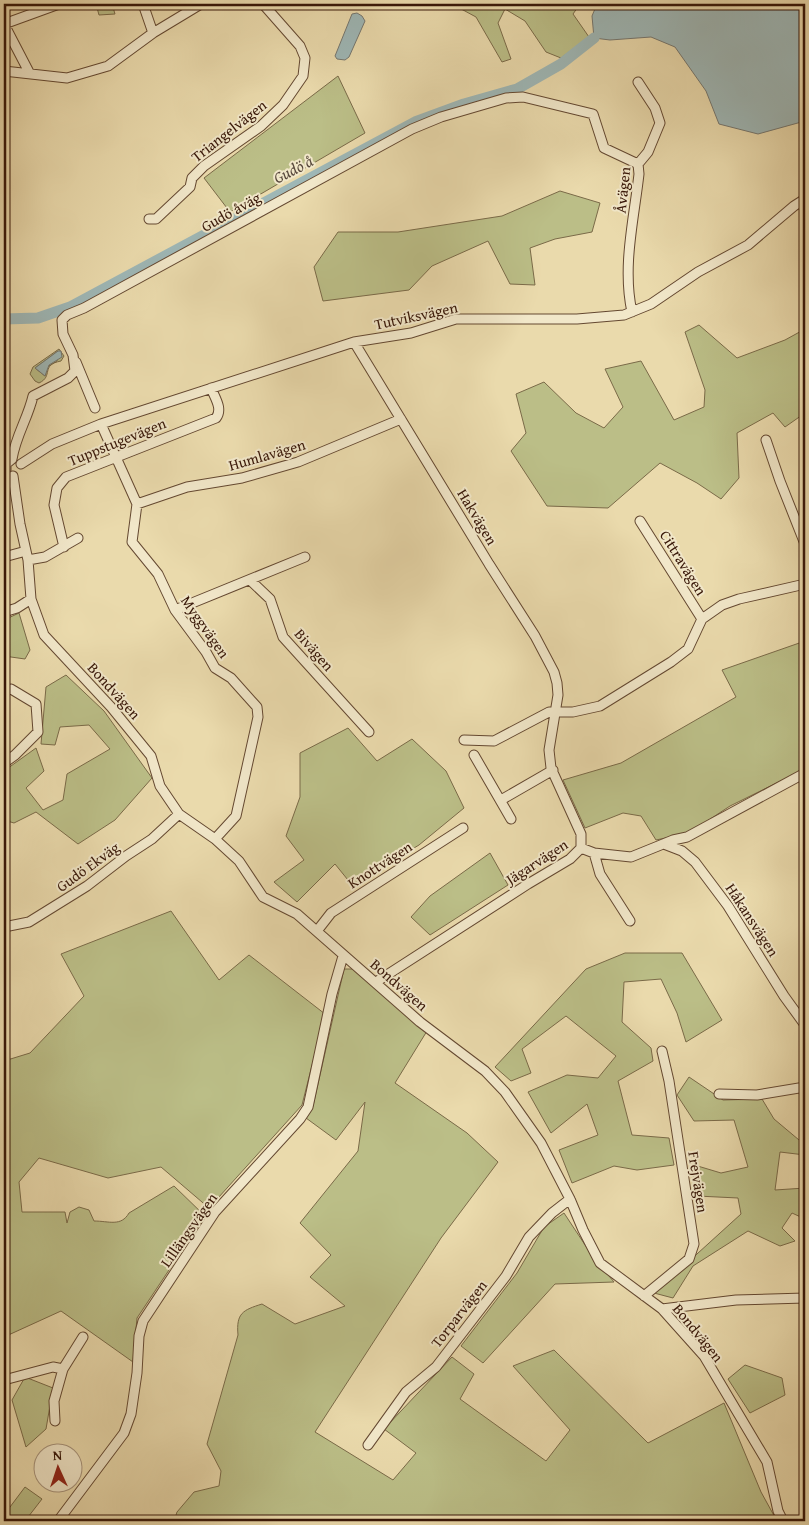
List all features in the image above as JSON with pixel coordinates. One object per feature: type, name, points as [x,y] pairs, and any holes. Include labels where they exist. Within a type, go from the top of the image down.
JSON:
[{"type":"street","points":[[30,74],[4,24],[60,4]]},
{"type":"street","points":[[143,4],[153,33]]},
{"type":"street","points":[[4,71],[67,78],[106,66],[116,61],[153,33],[201,4]]},
{"type":"street","name":"Triangelvägen","points":[[149,219],[156,219],[190,187],[192,178],[204,166],[261,126],[283,105],[303,76],[306,58],[300,46],[262,4]]},
{"type":"street","name":"Åvägen","points":[[632,312],[628,296],[627,274],[639,174],[638,164],[648,152],[660,123],[656,108],[638,82]]},
{"type":"street","name":"Gudö åväg","points":[[73,355],[63,334],[62,320],[66,315],[84,308],[400,136],[441,117],[506,98],[522,97],[593,114],[604,148],[638,164]]},
{"type":"street","name":"Tutviksvägen","points":[[21,464],[52,444],[101,424],[354,342],[411,333],[456,320],[577,319],[624,315],[651,304],[698,272],[748,245],[794,206],[805,200]]},
{"type":"street","name":"Hakvägen","points":[[354,342],[540,645],[554,672],[558,695],[549,750],[552,770],[581,834],[581,848]]},
{"type":"street","points":[[73,355],[95,408]]},
{"type":"street","points":[[12,459],[17,459],[21,464],[21,470],[16,475],[8,472],[6,464],[12,459],[18,433],[31,407],[33,396],[68,378],[75,370],[73,355]]},
{"type":"street","name":"Tuppstugevägen","points":[[64,547],[54,505],[57,488],[66,478],[216,418],[219,415],[219,409],[211,388]]},
{"type":"street","name":"Humlavägen","points":[[137,504],[186,487],[242,478],[298,462],[401,419]]},
{"type":"street","points":[[101,424],[137,504]]},
{"type":"street","points":[[766,440],[805,544]]},
{"type":"street","name":"Bondvägen","points":[[8,472],[28,560],[31,599],[44,635],[111,706],[151,756],[160,786],[179,814],[215,838],[239,862],[263,897],[296,914],[420,1022],[485,1071],[505,1092],[541,1143],[600,1263],[662,1309],[704,1356],[766,1462],[778,1511],[783,1521]]},
{"type":"street","name":"Myggvägen","points":[[137,504],[132,542],[158,574],[175,610],[206,652],[215,668],[231,678],[257,708],[258,717],[236,816],[215,838]]},
{"type":"street","name":"Cittravägen","points":[[640,520],[702,619]]},
{"type":"street","points":[[28,560],[45,557],[78,538]]},
{"type":"street","points":[[4,557],[26,550]]},
{"type":"street","points":[[175,610],[305,557]]},
{"type":"street","name":"Bivägen","points":[[250,580],[270,599],[283,637],[369,732]]},
{"type":"street","points":[[464,740],[494,741],[549,712],[573,712],[600,706],[688,649],[702,619],[722,605],[739,599],[805,584]]},
{"type":"street","points":[[4,612],[17,608],[31,599]]},
{"type":"street","points":[[4,691],[11,689],[36,704],[38,732],[4,763]]},
{"type":"street","points":[[474,755],[511,819]]},
{"type":"street","points":[[501,800],[552,770]]},
{"type":"street","name":"Jägarvägen","points":[[376,982],[570,859],[581,848],[594,853],[631,857],[687,837],[805,773]]},
{"type":"street","name":"Gudö Ekväg","points":[[4,927],[29,922],[88,886],[152,838],[179,814]]},
{"type":"street","name":"Knottvägen","points":[[317,931],[331,913],[463,828]]},
{"type":"street","name":"Håkansvägen","points":[[664,844],[682,852],[695,862],[728,906],[784,996],[805,1025]]},
{"type":"street","points":[[594,853],[600,874],[630,921]]},
{"type":"street","name":"Lillängsvägen","points":[[58,1521],[124,1433],[131,1414],[137,1373],[139,1336],[143,1321],[215,1212],[300,1119],[308,1107],[332,994],[343,956]]},
{"type":"street","name":"Frejvägen","points":[[644,1296],[689,1259],[694,1244],[669,1080],[662,1051]]},
{"type":"street","points":[[720,1094],[757,1095],[805,1087]]},
{"type":"street","name":"Torparvägen","points":[[368,1445],[406,1392],[436,1367],[506,1276],[528,1237],[570,1199]]},
{"type":"street","points":[[662,1309],[736,1300],[805,1298]]},
{"type":"street","points":[[55,1421],[54,1401],[63,1368],[83,1338]]},
{"type":"street","points":[[4,1380],[53,1367],[63,1368]]},
{"type":"green space","points":[[96,4],[112,4],[115,14],[99,15]]},
{"type":"green space","points":[[452,4],[580,4],[573,14],[589,37],[561,58],[546,52],[525,21],[505,9],[498,23],[511,59],[502,62],[476,17]]},
{"type":"green space","points":[[338,76],[365,133],[230,212],[204,178]]},
{"type":"green space","points":[[560,191],[600,203],[592,232],[555,239],[530,248],[535,285],[510,284],[488,241],[432,266],[409,290],[323,301],[314,267],[338,232],[398,232],[502,216]]},
{"type":"green space","points":[[699,325],[737,358],[785,340],[805,329],[805,413],[785,427],[773,413],[737,433],[739,478],[721,499],[697,483],[660,463],[608,508],[547,506],[511,451],[526,433],[516,394],[544,382],[576,413],[604,428],[623,407],[605,369],[641,361],[674,420],[704,407],[705,390],[685,332]]},
{"type":"green space","points":[[59,349],[64,356],[61,361],[51,365],[46,377],[39,383],[30,374],[33,367]],"holes":[[[58,351],[57,361],[47,367],[45,376],[35,368]]]},
{"type":"green space","points":[[19,613],[30,650],[25,659],[4,656],[4,620]]},
{"type":"green space","points":[[805,641],[805,769],[730,806],[689,833],[656,840],[641,816],[623,813],[585,828],[563,780],[621,763],[736,697],[722,670]]},
{"type":"green space","points":[[66,675],[104,711],[152,778],[115,820],[78,844],[36,812],[14,823],[4,820],[4,771],[36,748],[44,771],[26,788],[43,810],[63,800],[67,774],[110,749],[89,725],[60,727],[55,745],[41,744],[46,687]]},
{"type":"green space","points":[[348,728],[377,761],[412,739],[446,771],[464,808],[419,845],[352,885],[335,864],[297,902],[274,882],[304,860],[286,836],[300,797],[300,753]]},
{"type":"green space","points":[[490,853],[508,885],[430,935],[411,917],[430,896]]},
{"type":"green space","points":[[171,911],[219,980],[249,955],[325,1014],[302,1105],[209,1208],[161,1167],[108,1178],[39,1158],[19,1182],[22,1212],[65,1212],[67,1223],[70,1212],[79,1207],[89,1210],[94,1221],[118,1222],[129,1213],[174,1186],[205,1216],[137,1318],[133,1362],[61,1311],[4,1337],[4,1061],[30,1053],[84,996],[61,954]]},
{"type":"green space","points":[[625,953],[682,953],[722,1020],[686,1042],[677,1013],[661,979],[624,982],[622,1022],[651,1048],[653,1061],[618,1081],[632,1135],[669,1138],[674,1165],[637,1170],[614,1166],[572,1183],[559,1150],[598,1135],[587,1104],[551,1133],[528,1092],[567,1075],[598,1078],[616,1056],[566,1016],[522,1049],[531,1073],[511,1081],[495,1067],[586,969]]},
{"type":"green space","points":[[344,969],[354,969],[427,1031],[395,1083],[467,1133],[498,1162],[441,1238],[315,1432],[393,1480],[416,1453],[384,1429],[452,1357],[474,1374],[460,1399],[546,1461],[570,1430],[513,1366],[554,1350],[648,1443],[724,1403],[761,1492],[777,1521],[174,1521],[177,1512],[194,1492],[219,1486],[221,1471],[207,1444],[238,1335],[238,1322],[242,1314],[250,1308],[262,1304],[295,1324],[345,1306],[310,1277],[331,1255],[300,1223],[358,1151],[365,1102],[336,1140],[306,1118],[313,1106]]},
{"type":"green space","points":[[689,1077],[723,1100],[762,1099],[774,1119],[805,1145],[805,1155],[780,1152],[775,1190],[805,1188],[805,1219],[792,1213],[782,1228],[795,1241],[780,1246],[748,1231],[693,1266],[673,1298],[654,1293],[741,1214],[738,1198],[697,1196],[691,1164],[721,1173],[748,1167],[734,1120],[694,1121],[677,1095]]},
{"type":"green space","points":[[564,1213],[593,1257],[614,1282],[555,1284],[483,1363],[461,1346],[517,1273],[544,1227]]},
{"type":"green space","points":[[745,1365],[782,1378],[785,1395],[750,1413],[728,1379]]},
{"type":"green space","points":[[25,1377],[53,1388],[46,1429],[26,1447],[12,1400]]},
{"type":"green space","points":[[25,1487],[42,1499],[25,1521],[7,1521],[4,1519],[4,1515]]},
{"type":"water","points":[[597,4],[805,4],[805,121],[758,134],[719,124],[706,91],[675,47],[651,37],[610,40],[594,38],[592,16]]},
{"type":"water","points":[[357,13],[365,21],[349,57],[345,60],[337,59],[335,56],[352,14]]},
{"type":"water","points":[[58,351],[61,351],[62,357],[49,365],[45,376],[35,368]]},
{"type":"waterway","name":"Gudö å","points":[[4,319],[38,318],[70,307],[415,122],[464,104],[517,89],[561,64],[594,38]]}]
